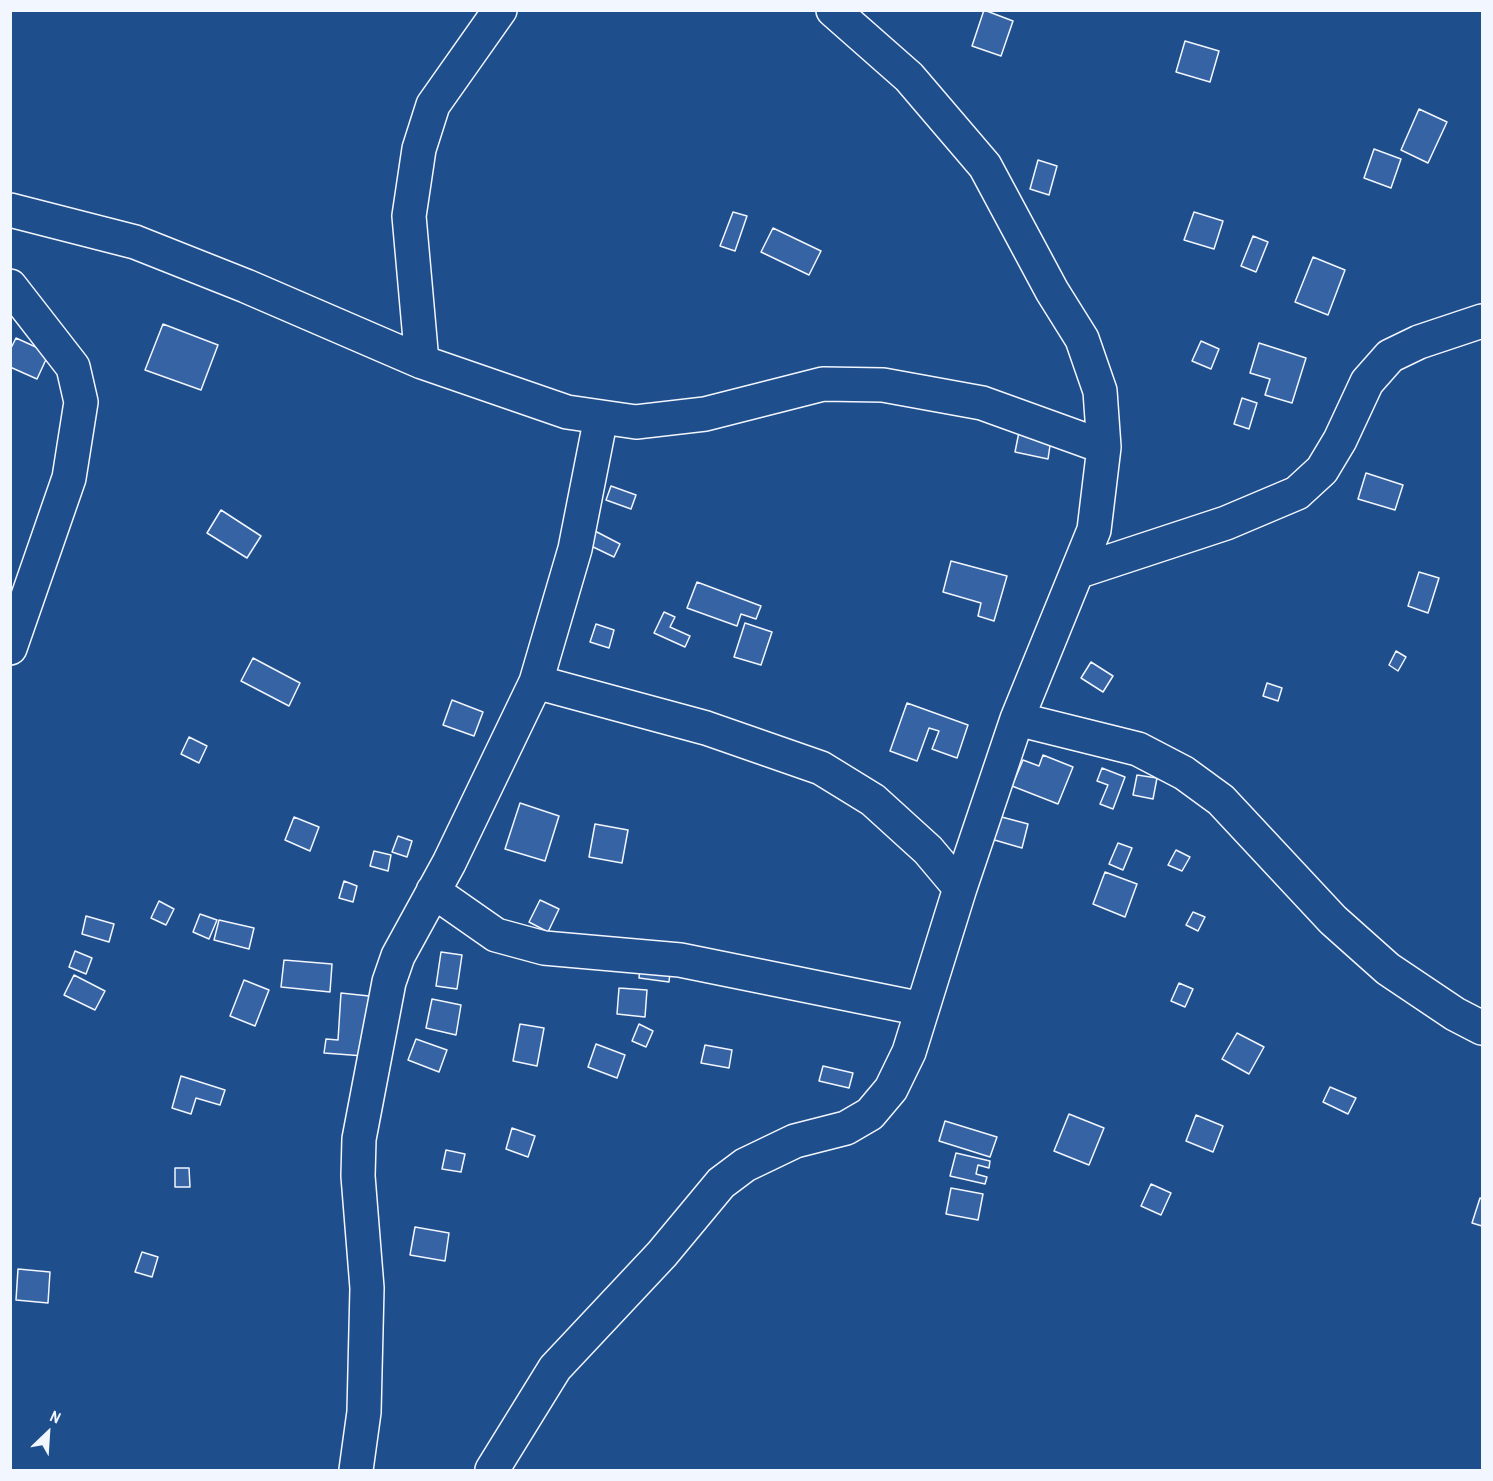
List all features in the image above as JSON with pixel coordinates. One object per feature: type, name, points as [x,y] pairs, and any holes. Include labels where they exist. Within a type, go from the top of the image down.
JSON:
[{"type":"street","points":[[422,362],[409,216],[419,149],[433,105],[500,10]]},
{"type":"street","points":[[492,1470],[555,1368],[662,1254],[721,1183],[745,1165],[795,1141],[846,1128],[870,1114],[891,1089],[909,1052],[960,888],[1017,719],[1094,530],[1104,447],[1100,391],[1082,339],[1052,291],[985,166],[909,77],[833,10]]},
{"type":"street","points":[[10,210],[135,242],[246,286],[422,362],[567,412],[636,422],[705,414],[823,384],[883,385],[982,403],[1104,447]]},
{"type":"street","points":[[10,286],[73,367],[81,402],[69,478],[10,648]]},
{"type":"street","points":[[1077,572],[1226,523],[1297,493],[1322,470],[1340,440],[1367,382],[1390,356],[1419,342],[1482,321]]},
{"type":"street","points":[[356,1470],[364,1412],[367,1288],[358,1176],[359,1139],[389,982],[398,956],[449,863],[536,682],[575,549],[601,417]]},
{"type":"street","points":[[536,682],[706,728],[821,768],[873,800],[928,850],[960,888]]},
{"type":"street","points":[[1017,719],[1138,749],[1184,773],[1221,800],[1333,920],[1388,969],[1455,1014],[1482,1028]]},
{"type":"street","points":[[433,891],[496,934],[544,948],[680,960],[922,1009]]},
{"type":"building","points":[[984,10],[1013,21],[1001,56],[972,46]]},
{"type":"building","points":[[1185,41],[1219,51],[1210,82],[1176,72]]},
{"type":"building","points":[[1419,109],[1447,122],[1428,163],[1401,150]]},
{"type":"building","points":[[1374,149],[1401,159],[1391,188],[1364,178]]},
{"type":"building","points":[[1038,160],[1057,166],[1049,195],[1030,189]]},
{"type":"building","points":[[733,212],[747,216],[735,251],[720,246]]},
{"type":"building","points":[[1194,212],[1223,221],[1214,249],[1184,240]]},
{"type":"building","points":[[773,228],[821,251],[809,275],[761,252]]},
{"type":"building","points":[[1253,236],[1268,242],[1256,272],[1241,266]]},
{"type":"building","points":[[1313,257],[1345,270],[1328,315],[1295,302]]},
{"type":"building","points":[[163,324],[218,345],[201,390],[145,370]]},
{"type":"building","points":[[16,338],[49,353],[37,379],[10,367],[10,350]]},
{"type":"building","points":[[1201,341],[1219,349],[1211,369],[1192,361]]},
{"type":"building","points":[[1259,343],[1306,358],[1292,403],[1265,395],[1270,379],[1250,373]]},
{"type":"building","points":[[1242,398],[1257,403],[1249,429],[1234,424]]},
{"type":"building","points":[[1019,432],[1051,439],[1048,459],[1015,452]]},
{"type":"building","points":[[1366,473],[1403,485],[1395,510],[1358,499]]},
{"type":"building","points":[[611,486],[636,495],[631,509],[606,500]]},
{"type":"building","points":[[221,510],[261,536],[247,558],[207,533]]},
{"type":"building","points":[[595,531],[620,544],[614,557],[589,545]]},
{"type":"building","points":[[951,561],[1007,576],[994,621],[978,616],[981,603],[943,592]]},
{"type":"building","points":[[1419,572],[1439,578],[1428,613],[1408,606]]},
{"type":"building","points":[[697,582],[761,606],[756,619],[741,614],[737,626],[687,608]]},
{"type":"building","points":[[664,612],[675,617],[670,627],[690,636],[685,647],[654,633]]},
{"type":"building","points":[[745,623],[772,632],[761,665],[734,657]]},
{"type":"building","points":[[596,624],[614,630],[609,648],[590,642]]},
{"type":"building","points":[[1396,651],[1406,657],[1398,671],[1389,665]]},
{"type":"building","points":[[253,658],[300,683],[289,706],[241,681]]},
{"type":"building","points":[[1091,662],[1113,676],[1103,692],[1081,678]]},
{"type":"building","points":[[1267,683],[1282,688],[1278,701],[1263,696]]},
{"type":"building","points":[[452,700],[483,712],[474,736],[443,725]]},
{"type":"building","points":[[907,703],[968,725],[957,758],[932,749],[939,731],[929,728],[917,761],[890,751]]},
{"type":"building","points":[[189,737],[207,746],[199,763],[181,754]]},
{"type":"building","points":[[1043,755],[1073,767],[1058,804],[1012,786],[1023,760],[1039,766]]},
{"type":"building","points":[[1102,768],[1125,777],[1113,809],[1100,804],[1108,785],[1097,781]]},
{"type":"building","points":[[1137,775],[1157,778],[1153,799],[1133,795]]},
{"type":"building","points":[[520,803],[559,816],[545,861],[505,849]]},
{"type":"building","points":[[998,816],[1028,824],[1022,848],[991,839]]},
{"type":"building","points":[[294,817],[319,827],[310,851],[285,840]]},
{"type":"building","points":[[595,824],[628,830],[622,863],[589,857]]},
{"type":"building","points":[[398,836],[412,841],[407,857],[392,852]]},
{"type":"building","points":[[1118,843],[1132,848],[1123,870],[1109,864]]},
{"type":"building","points":[[1176,850],[1190,857],[1182,871],[1168,865]]},
{"type":"building","points":[[374,851],[391,855],[388,871],[370,866]]},
{"type":"building","points":[[1105,872],[1137,884],[1125,917],[1093,904]]},
{"type":"building","points":[[344,881],[357,886],[353,902],[339,898]]},
{"type":"building","points":[[540,900],[559,909],[548,932],[529,922]]},
{"type":"building","points":[[159,901],[174,909],[166,925],[151,918]]},
{"type":"building","points":[[1193,912],[1205,917],[1198,931],[1186,925]]},
{"type":"building","points":[[200,914],[217,920],[209,939],[193,932]]},
{"type":"building","points":[[86,916],[114,924],[109,942],[82,934]]},
{"type":"building","points":[[219,920],[254,928],[249,949],[214,940]]},
{"type":"building","points":[[75,951],[92,958],[86,974],[69,967]]},
{"type":"building","points":[[441,952],[462,955],[457,989],[436,986]]},
{"type":"building","points":[[641,958],[671,962],[669,982],[639,978]]},
{"type":"building","points":[[284,960],[332,964],[330,992],[281,987]]},
{"type":"building","points":[[74,975],[105,991],[95,1010],[64,995]]},
{"type":"building","points":[[244,980],[269,990],[255,1026],[230,1016]]},
{"type":"building","points":[[1179,983],[1193,989],[1185,1007],[1171,1001]]},
{"type":"building","points":[[619,988],[647,990],[645,1017],[617,1014]]},
{"type":"building","points":[[341,993],[369,996],[364,1056],[324,1053],[326,1039],[338,1040]]},
{"type":"building","points":[[432,999],[461,1005],[456,1035],[426,1028]]},
{"type":"building","points":[[520,1024],[544,1028],[537,1066],[513,1061]]},
{"type":"building","points":[[639,1024],[653,1031],[646,1047],[632,1041]]},
{"type":"building","points":[[1237,1033],[1264,1047],[1249,1074],[1222,1059]]},
{"type":"building","points":[[416,1039],[447,1050],[439,1072],[408,1060]]},
{"type":"building","points":[[596,1044],[625,1055],[617,1078],[588,1067]]},
{"type":"building","points":[[705,1045],[732,1050],[729,1068],[701,1063]]},
{"type":"building","points":[[823,1066],[853,1073],[849,1088],[819,1081]]},
{"type":"building","points":[[181,1076],[225,1090],[220,1105],[196,1098],[191,1114],[172,1108]]},
{"type":"building","points":[[1330,1087],[1356,1098],[1348,1114],[1323,1102]]},
{"type":"building","points":[[1069,1114],[1104,1128],[1089,1165],[1054,1151]]},
{"type":"building","points":[[1196,1115],[1223,1126],[1213,1152],[1186,1141]]},
{"type":"building","points":[[945,1121],[997,1137],[990,1157],[939,1141]]},
{"type":"building","points":[[512,1128],[535,1136],[528,1157],[506,1149]]},
{"type":"building","points":[[446,1150],[465,1154],[461,1172],[442,1169]]},
{"type":"building","points":[[956,1153],[990,1161],[989,1168],[978,1165],[976,1174],[987,1177],[985,1184],[950,1176]]},
{"type":"building","points":[[175,1168],[189,1168],[190,1187],[175,1187]]},
{"type":"building","points":[[1151,1184],[1171,1193],[1161,1215],[1141,1206]]},
{"type":"building","points":[[951,1188],[983,1194],[978,1220],[946,1214]]},
{"type":"building","points":[[1480,1198],[1482,1199],[1482,1226],[1472,1223]]},
{"type":"building","points":[[415,1227],[449,1233],[445,1261],[410,1255]]},
{"type":"building","points":[[142,1252],[158,1257],[152,1277],[135,1272]]},
{"type":"building","points":[[18,1269],[50,1272],[48,1303],[16,1300]]}]
